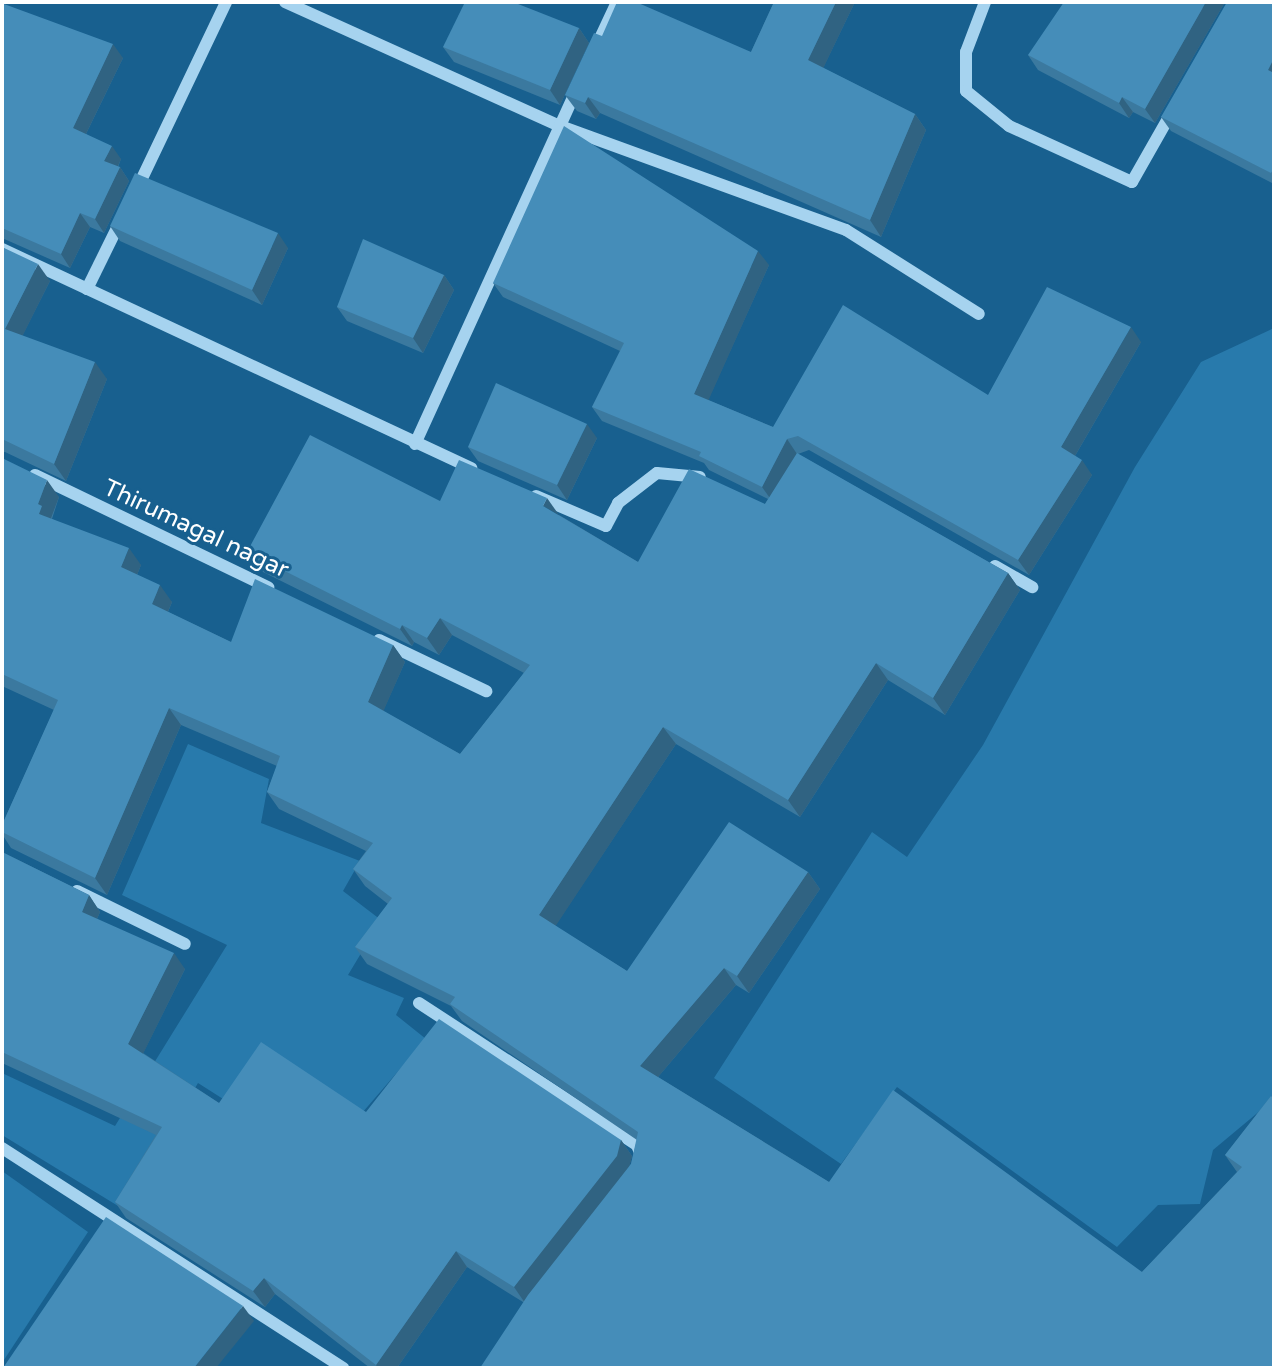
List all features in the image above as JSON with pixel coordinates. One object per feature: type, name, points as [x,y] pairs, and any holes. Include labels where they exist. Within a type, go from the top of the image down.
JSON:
[{"type":"street","points":[[87,289],[226,2]]},
{"type":"street","points":[[285,2],[560,126],[846,230],[979,314]]},
{"type":"street","points":[[415,444],[617,2]]},
{"type":"street","points":[[985,2],[966,52],[966,92],[1009,126],[1132,182],[1180,98]]},
{"type":"street","points":[[2,249],[478,472]]},
{"type":"street","name":"Thirumagal nagar","points":[[27,472],[288,596]]},
{"type":"street","points":[[517,488],[606,526],[618,503],[657,473],[703,477],[715,483]]},
{"type":"street","points":[[984,560],[1032,587]]},
{"type":"street","points":[[362,631],[486,691]]},
{"type":"street","points":[[59,882],[185,944]]},
{"type":"street","points":[[419,1003],[637,1145],[642,1158],[636,1176]]},
{"type":"street","points":[[2,1148],[343,1368]]},
{"type":"shaded area","points":[[1274,328],[1274,1099],[1213,1150],[1200,1204],[1158,1205],[1117,1247],[897,1087],[841,1164],[714,1078],[872,832],[907,857],[983,745],[1135,467],[1201,362]]},
{"type":"shaded area","points":[[188,744],[269,779],[261,823],[360,861],[343,891],[381,920],[348,975],[404,998],[396,1015],[426,1039],[362,1113],[231,1104],[198,1083],[123,1209],[2,1135],[2,1073],[115,1126],[227,945],[122,895]]},
{"type":"shaded area","points":[[2,1171],[88,1232],[2,1363]]},
{"type":"building","points":[[465,2],[513,2],[579,28],[550,90],[443,47]]},
{"type":"building","points":[[617,2],[636,2],[751,52],[774,2],[836,2],[808,60],[915,114],[870,220],[588,97],[585,103],[565,95],[594,33],[602,36]]},
{"type":"building","points":[[1064,2],[1206,2],[1145,109],[1122,97],[1119,103],[1028,55]]},
{"type":"building","points":[[1227,2],[1274,2],[1274,58],[1268,70],[1274,73],[1274,168],[1271,173],[1161,117]]},
{"type":"building","points":[[4,4],[113,44],[73,128],[112,146],[104,161],[120,167],[95,219],[80,213],[61,254],[2,228]]},
{"type":"building","points":[[564,126],[758,251],[694,394],[773,427],[843,305],[988,395],[1047,287],[1131,327],[1061,447],[1082,460],[1018,560],[798,436],[787,439],[762,487],[699,456],[701,452],[592,407],[624,343],[493,283]]},
{"type":"building","points":[[135,173],[278,233],[252,290],[110,226]]},
{"type":"building","points":[[363,239],[444,275],[413,338],[337,307]]},
{"type":"building","points":[[2,247],[38,264],[5,329],[95,362],[54,464],[2,439]]},
{"type":"building","points":[[496,383],[587,424],[557,485],[468,447]]},
{"type":"building","points":[[310,435],[440,501],[459,460],[547,498],[543,506],[638,562],[689,469],[765,504],[797,453],[1008,573],[933,698],[876,663],[788,800],[663,727],[539,915],[627,971],[729,822],[808,872],[737,976],[724,968],[640,1066],[829,1182],[893,1090],[1142,1272],[1242,1167],[1225,1155],[1271,1096],[1274,1099],[1274,1368],[480,1368],[528,1295],[631,1164],[638,1132],[450,1004],[455,997],[355,947],[392,898],[353,869],[373,843],[267,792],[280,756],[169,708],[95,878],[2,832],[2,825],[58,700],[2,674],[2,458],[47,480],[38,504],[42,506],[39,514],[129,548],[121,567],[160,585],[152,604],[231,642],[255,579],[393,645],[368,702],[460,754],[530,665],[440,618],[427,638],[402,625],[400,629],[247,552]]},
{"type":"building","points":[[2,852],[89,895],[82,912],[174,953],[128,1044],[219,1103],[261,1042],[366,1112],[439,1019],[621,1140],[617,1156],[514,1287],[456,1251],[376,1365],[264,1278],[253,1291],[115,1202],[162,1127],[2,1052]]},
{"type":"building","points":[[106,1217],[243,1306],[194,1368],[3,1368]]}]
